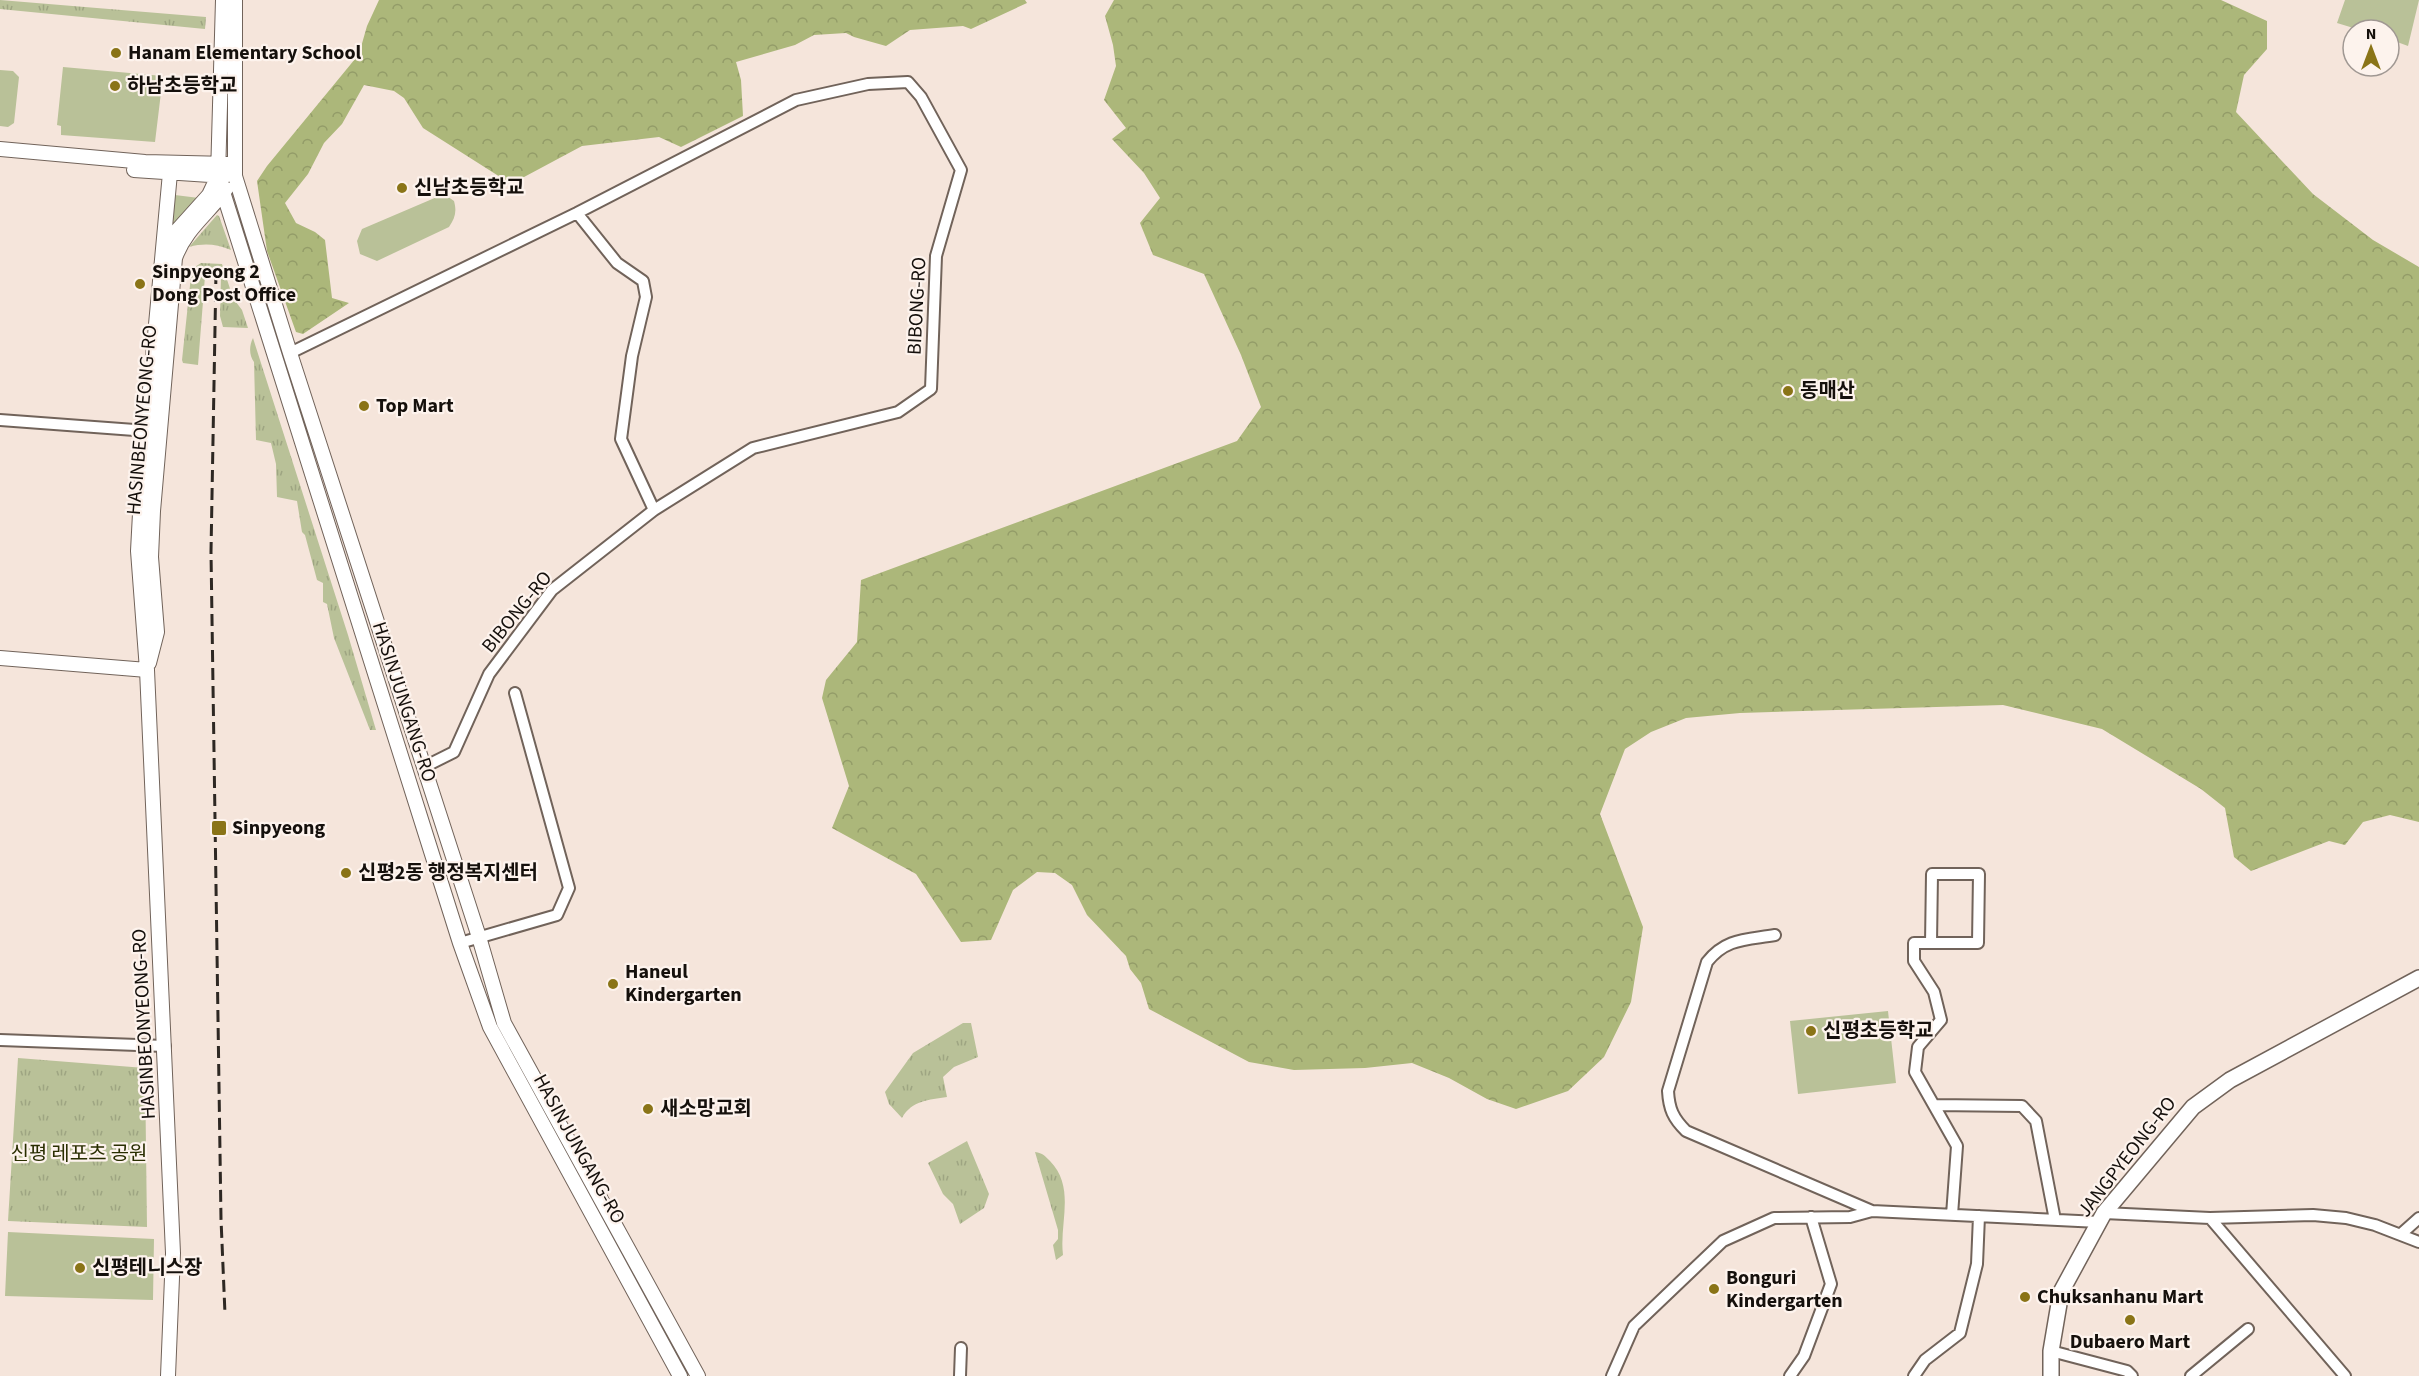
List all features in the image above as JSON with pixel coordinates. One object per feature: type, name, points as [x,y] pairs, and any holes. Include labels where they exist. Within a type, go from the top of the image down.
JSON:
[{"type":"main road","name":"JANGPYEONG-RO","points":[[2051,1376],[2051,1351],[2061,1292],[2102,1218],[2193,1107],[2230,1080],[2419,978]]},
{"type":"street","name":"HASINJUNGANG-RO","points":[[223,0],[228,34],[228,73],[235,170],[283,355],[406,774],[460,943],[490,1027],[680,1376]]},
{"type":"street","name":"HASINJUNGANG-RO","points":[[228,34],[234,0]]},
{"type":"street","name":"HASINJUNGANG-RO","points":[[228,73],[218,170],[223,193],[283,355]]},
{"type":"street","name":"BIBONG-RO","points":[[283,355],[577,213],[796,100],[868,84],[908,82],[921,97],[961,170],[936,256],[931,389],[898,412],[753,447],[654,510],[552,590],[489,674],[454,752],[424,767]]},
{"type":"street","points":[[0,149],[218,170]]},
{"type":"street","points":[[0,158],[170,173],[235,170]]},
{"type":"street","points":[[164,250],[173,235],[209,195],[218,170]]},
{"type":"street","name":"HASINBEONYEONG-RO","points":[[168,1376],[173,1253],[147,670],[138,551],[141,486],[153,432],[175,258],[181,241],[223,193],[235,170]]},
{"type":"street","name":"HASINBEONYEONG-RO","points":[[153,432],[170,173]]},
{"type":"street","points":[[577,213],[616,263],[643,281],[646,297],[632,356],[621,439],[654,510]]},
{"type":"street","points":[[283,355],[424,767],[504,1023],[698,1376]]},
{"type":"street","points":[[0,420],[153,432]]},
{"type":"street","points":[[0,658],[147,670]]},
{"type":"street","points":[[460,943],[557,915],[569,888],[515,693]]},
{"type":"street","points":[[406,774],[424,767]]},
{"type":"street","points":[[1931,943],[1932,874],[1979,874],[1978,943],[1931,943],[1914,943],[1914,961],[1934,992],[1941,1020],[1918,1047],[1916,1072],[1957,1146],[1952,1215]]},
{"type":"street","points":[[1775,935],[1729,943],[1717,949],[1707,962],[1668,1091],[1669,1107],[1674,1119],[1686,1131],[1872,1211]]},
{"type":"street","points":[[490,1027],[504,1023]]},
{"type":"street","points":[[0,1040],[165,1046]]},
{"type":"street","points":[[1934,1105],[2022,1106],[2036,1121],[2055,1220]]},
{"type":"street","points":[[1612,1376],[1634,1326],[1657,1302],[1723,1241],[1774,1218],[1850,1217],[1872,1211],[2055,1220],[2313,1215],[2346,1218],[2401,1234],[2419,1242]]},
{"type":"street","points":[[1914,1376],[1925,1360],[1960,1333],[1977,1264],[1979,1216]]},
{"type":"street","points":[[1790,1376],[1804,1356],[1831,1284],[1811,1217]]},
{"type":"street","points":[[2210,1218],[2345,1376]]},
{"type":"street","points":[[2401,1234],[2419,1218]]},
{"type":"street","points":[[2191,1376],[2248,1329]]},
{"type":"street","points":[[960,1376],[962,1348]]},
{"type":"street","points":[[2051,1351],[2127,1371],[2132,1376]]},
{"type":"green space","points":[[0,0],[206,17],[205,29],[0,9]]},
{"type":"green space","points":[[379,0],[1025,0],[1027,3],[971,29],[963,26],[910,30],[886,46],[846,33],[814,35],[795,45],[736,62],[741,80],[743,116],[681,147],[659,137],[582,146],[511,184],[423,128],[404,98],[394,91],[364,85],[342,124],[324,143],[308,174],[285,203],[296,223],[315,232],[325,240],[332,298],[349,303],[303,334],[296,332],[267,251],[257,181],[355,59]]},
{"type":"green space","points":[[1114,0],[2221,0],[2267,21],[2267,49],[2244,75],[2236,112],[2313,194],[2373,240],[2419,267],[2419,822],[2390,815],[2363,822],[2345,845],[2329,841],[2251,871],[2234,857],[2225,808],[2201,789],[2102,729],[2003,705],[1740,713],[1686,718],[1651,732],[1625,749],[1600,814],[1643,927],[1631,1002],[1604,1057],[1568,1091],[1516,1109],[1487,1099],[1449,1078],[1412,1063],[1365,1068],[1294,1070],[1249,1062],[1149,1009],[1141,983],[1130,969],[1126,956],[1087,915],[1072,885],[1055,873],[1037,872],[1013,890],[991,940],[961,942],[916,874],[832,828],[849,786],[822,698],[826,680],[857,642],[861,580],[1237,441],[1261,407],[1241,355],[1204,274],[1153,255],[1140,223],[1160,198],[1144,173],[1112,139],[1126,128],[1104,100],[1116,66],[1105,16]]},
{"type":"green space","points":[[2345,0],[2419,0],[2408,46],[2401,43],[2401,18],[2341,18],[2341,24],[2337,23]]},
{"type":"green space","points":[[63,67],[163,76],[155,142],[61,135],[61,126],[57,125]]},
{"type":"green space","points":[[0,70],[13,71],[19,77],[14,123],[8,127],[0,126]]},
{"type":"green space","points":[[444,194],[454,201],[455,205],[455,215],[449,227],[377,261],[360,254],[357,241],[362,229]]},
{"type":"green space","points":[[175,195],[199,198],[172,228]]},
{"type":"green space","points":[[217,215],[231,250],[210,245],[189,247]]},
{"type":"green space","points":[[201,263],[222,264],[233,298],[242,310],[248,328],[223,327],[220,316],[221,276],[205,276],[198,365],[183,363],[182,360],[191,276],[195,267]]},
{"type":"green space","points":[[253,338],[376,730],[370,730],[334,638],[327,604],[323,602],[323,583],[317,580],[305,535],[302,532],[297,501],[277,497],[276,464],[271,443],[256,440],[254,362],[250,350]]},
{"type":"green space","points":[[1888,1011],[1896,1083],[1798,1094],[1790,1021]]},
{"type":"green space","points":[[963,1023],[971,1023],[978,1057],[954,1067],[943,1077],[947,1097],[916,1104],[902,1118],[889,1104],[885,1092],[913,1053]]},
{"type":"green space","name":"신평 레포츠 공원","points":[[18,1058],[145,1068],[147,1227],[8,1221]]},
{"type":"green space","points":[[967,1141],[989,1194],[984,1208],[960,1224],[953,1204],[943,1194],[928,1163]]},
{"type":"green space","points":[[1035,1152],[1042,1154],[1050,1161],[1058,1171],[1062,1183],[1065,1206],[1063,1255],[1056,1260],[1053,1245],[1058,1239],[1058,1230]]},
{"type":"green space","name":"신평테니스장","points":[[8,1232],[154,1239],[153,1300],[5,1296]]},
{"type":"railway","points":[[216,272],[211,552],[221,1219],[225,1314]]},
{"type":"place","name":"Hanam Elementary School","points":[[116,53]]},
{"type":"place","name":"하남초등학교","points":[[115,86]]},
{"type":"place","name":"신남초등학교","points":[[402,188]]},
{"type":"place","name":"Sinpyeong 2 Dong Post Office","points":[[140,284]]},
{"type":"place","name":"동매산","points":[[1788,391]]},
{"type":"place","name":"Top Mart","points":[[364,406]]},
{"type":"place","name":"Sinpyeong","points":[[219,828]]},
{"type":"place","name":"신평2동 행정복지센터","points":[[346,873]]},
{"type":"place","name":"Haneul Kindergarten","points":[[613,984]]},
{"type":"place","name":"신평초등학교","points":[[1811,1031]]},
{"type":"place","name":"새소망교회","points":[[648,1109]]},
{"type":"place","name":"신평테니스장","points":[[80,1268]]},
{"type":"place","name":"Bonguri Kindergarten","points":[[1714,1289]]},
{"type":"place","name":"Chuksanhanu Mart","points":[[2025,1297]]},
{"type":"place","name":"Dubaero Mart","points":[[2130,1320]]}]
